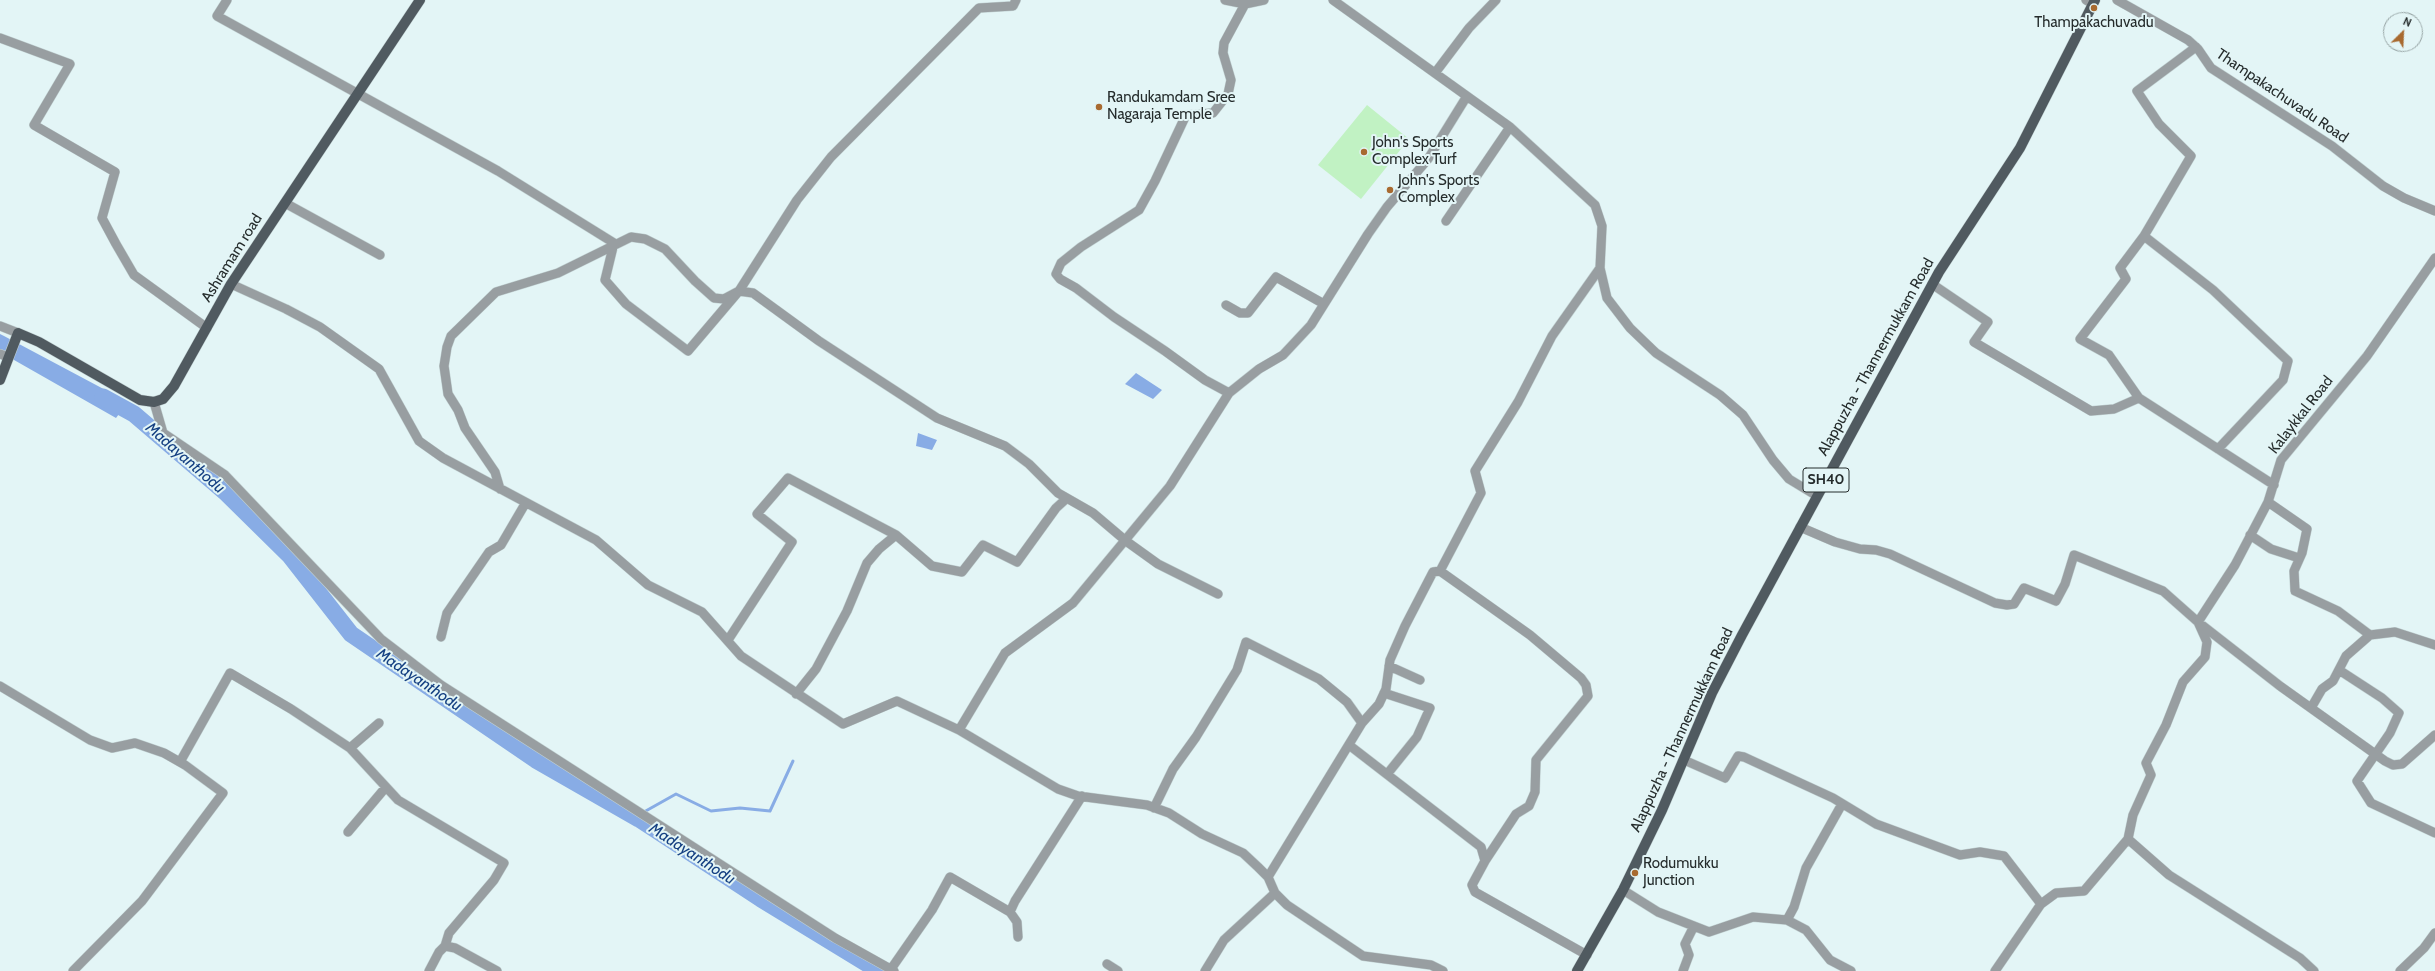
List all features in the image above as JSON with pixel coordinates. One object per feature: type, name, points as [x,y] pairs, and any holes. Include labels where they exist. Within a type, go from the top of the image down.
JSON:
[{"type":"main road","name":"Ashramam road","points":[[154,402],[163,399],[174,386],[231,284],[420,0]]},
{"type":"main road","name":"Alappuzha - Thannermukkam Road","points":[[1578,971],[1624,890],[1684,760],[1712,693],[1932,284],[1974,216],[2020,148],[2091,1]]},
{"type":"main road","points":[[0,380],[4,356],[18,334],[39,342],[140,400],[154,402]]},
{"type":"street","points":[[227,0],[217,16],[359,92],[498,171],[614,243]]},
{"type":"street","points":[[614,243],[605,280],[626,304],[688,351],[739,291],[797,200],[831,157],[979,8],[1012,6],[1016,0]]},
{"type":"street","points":[[1225,0],[1246,4],[1264,0]]},
{"type":"street","points":[[1332,0],[1510,127],[1595,205],[1602,226],[1600,268],[1607,298],[1630,328],[1656,353],[1720,395],[1743,415],[1773,460],[1789,479],[1817,496]]},
{"type":"street","points":[[1435,73],[1469,28],[1496,0]]},
{"type":"street","name":"Thampakachuvadu Road","points":[[2117,0],[2173,30],[2196,47],[2211,68],[2332,146],[2394,193],[2435,211]]},
{"type":"street","points":[[1229,393],[1205,380],[1114,317],[1076,288],[1060,279],[1056,274],[1061,263],[1081,247],[1139,210],[1155,181],[1186,115],[1213,113],[1228,94],[1231,80],[1223,53],[1224,44],[1246,4]]},
{"type":"street","points":[[0,38],[70,64],[34,125],[115,172],[102,218],[116,244],[134,274],[207,328]]},
{"type":"street","points":[[2196,47],[2137,91],[2159,124],[2191,156],[2144,236],[2120,268],[2126,279],[2080,339],[2109,355],[2139,398],[2274,485]]},
{"type":"street","points":[[959,730],[1005,653],[1073,603],[1104,563],[1126,541],[1170,486],[1229,393],[1258,369],[1283,355],[1311,325],[1368,234],[1387,207],[1428,159],[1467,96]]},
{"type":"street","points":[[1446,221],[1510,127]]},
{"type":"street","points":[[285,203],[380,255]]},
{"type":"street","points":[[2144,236],[2213,290],[2288,361],[2283,380],[2218,449]]},
{"type":"street","points":[[500,489],[495,472],[465,428],[458,410],[448,394],[444,366],[447,347],[452,336],[496,292],[565,270],[596,255],[614,243],[631,237],[645,239],[665,249],[695,281],[714,298],[724,299],[739,291],[753,293],[819,341],[936,418],[1005,446],[1029,464],[1066,498],[1093,513],[1126,541],[1158,564],[1218,594]]},
{"type":"street","name":"Kalaykkal Road","points":[[2198,622],[2235,565],[2268,502],[2281,460],[2367,356],[2435,258]]},
{"type":"street","points":[[1440,571],[1481,493],[1475,471],[1518,402],[1552,336],[1600,268]]},
{"type":"street","points":[[1226,305],[1240,313],[1248,313],[1276,277],[1324,304]]},
{"type":"street","points":[[231,284],[286,309],[320,327],[379,369],[419,441],[443,458],[525,504],[562,521],[596,540],[648,585],[702,612],[741,656],[843,724],[897,701],[959,730],[1058,789],[1082,796],[1154,808],[1169,813],[1202,834],[1242,853],[1268,877],[1275,893],[1287,905],[1363,956],[1431,965],[1443,971]]},
{"type":"street","points":[[1932,284],[1988,322],[1974,342],[2091,411],[2114,409],[2139,398]]},
{"type":"street","points":[[0,326],[18,334]]},
{"type":"street","points":[[154,402],[163,433],[224,475],[381,639],[441,686],[808,921],[893,970],[932,910],[950,877],[1010,912],[1017,922],[1018,937]]},
{"type":"street","points":[[728,640],[792,542],[757,514],[788,478],[896,535],[932,566],[962,572],[983,544],[1018,562],[1056,508],[1066,498]]},
{"type":"street","points":[[2268,502],[2307,529],[2294,571],[2295,591],[2338,611],[2370,635]]},
{"type":"street","points":[[441,637],[447,613],[489,552],[501,545],[525,504]]},
{"type":"street","points":[[1800,528],[1835,542],[1860,549],[1876,550],[1890,554],[1995,603],[2007,605],[2014,604],[2024,588],[2056,601],[2065,584],[2074,555],[2163,591],[2198,622],[2311,708],[2374,754],[2393,765],[2402,764],[2435,735]]},
{"type":"street","points":[[796,694],[816,669],[846,611],[867,563],[879,549],[896,535]]},
{"type":"street","points":[[2250,535],[2271,549],[2299,558]]},
{"type":"street","points":[[1268,877],[1362,723],[1380,704],[1384,693],[1389,666],[1405,626],[1433,572],[1440,571],[1530,635],[1581,678],[1586,685],[1588,696],[1555,740],[1536,760],[1535,792],[1529,806],[1516,814],[1485,861],[1472,885],[1475,892],[1587,955]]},
{"type":"street","points":[[1995,971],[2042,904],[2056,893],[2084,891],[2128,839],[2133,816],[2151,775],[2146,763],[2166,725],[2183,682],[2205,657],[2207,642],[2198,622]]},
{"type":"street","points":[[2311,708],[2322,689],[2333,681],[2346,656],[2370,635],[2395,632],[2435,645]]},
{"type":"street","points":[[1154,808],[1173,769],[1196,738],[1237,670],[1246,642],[1319,679],[1347,702],[1362,723]]},
{"type":"street","points":[[1389,666],[1420,680]]},
{"type":"street","points":[[2339,670],[2382,698],[2399,713],[2390,733],[2374,754],[2357,781],[2371,803],[2435,833]]},
{"type":"street","points":[[180,762],[230,673],[291,709],[350,748],[398,800],[504,863],[494,880],[449,933],[445,946],[439,952],[429,971]]},
{"type":"street","points":[[0,686],[90,740],[112,748],[135,743],[164,753],[180,762],[223,793],[142,901],[73,971]]},
{"type":"street","points":[[1384,693],[1430,708],[1416,737],[1388,773]]},
{"type":"street","points":[[350,748],[379,723]]},
{"type":"street","points":[[1349,745],[1388,773],[1418,801],[1481,847],[1485,861]]},
{"type":"street","points":[[1684,760],[1725,778],[1738,756],[1744,757],[1842,804],[1876,824],[1960,855],[1980,852],[2004,856],[2042,904]]},
{"type":"street","points":[[348,832],[386,787]]},
{"type":"street","points":[[1010,912],[1082,796]]},
{"type":"street","points":[[1788,920],[1794,907],[1806,868],[1842,804]]},
{"type":"street","points":[[2128,839],[2169,874],[2300,958],[2314,971]]},
{"type":"street","points":[[1624,890],[1658,912],[1709,932],[1753,917],[1788,920],[1806,930],[1830,960],[1851,971]]},
{"type":"street","points":[[1205,971],[1224,940],[1275,893]]},
{"type":"street","points":[[1683,971],[1689,956],[1685,944],[1694,926]]},
{"type":"street","points":[[2400,971],[2424,948],[2435,933]]},
{"type":"street","points":[[445,946],[455,948],[497,971]]},
{"type":"street","points":[[1107,964],[1118,971]]},
{"type":"green space","name":"John's Sports Complex Turf","points":[[1367,105],[1409,139],[1361,199],[1318,165]]},
{"type":"water","points":[[0,334],[128,402],[116,418],[0,352]]},
{"type":"water","points":[[1136,373],[1162,390],[1153,399],[1125,384]]},
{"type":"water","points":[[918,433],[937,440],[932,450],[916,446]]},
{"type":"waterway","name":"Madayanthodu","points":[[103,397],[134,414],[225,492],[290,556],[351,634],[536,760],[639,819],[761,899],[879,971]]},
{"type":"waterway","points":[[635,817],[676,794],[711,811],[740,808],[770,811],[793,761]]},
{"type":"place","name":"Thampakachuvadu","points":[[2094,8]]},
{"type":"place","name":"Randukamdam Sree Nagaraja Temple","points":[[1099,107]]},
{"type":"place","name":"John's Sports Complex Turf","points":[[1364,152]]},
{"type":"place","name":"John's Sports Complex","points":[[1390,190]]},
{"type":"place","name":"Rodumukku Junction","points":[[1635,873]]}]
